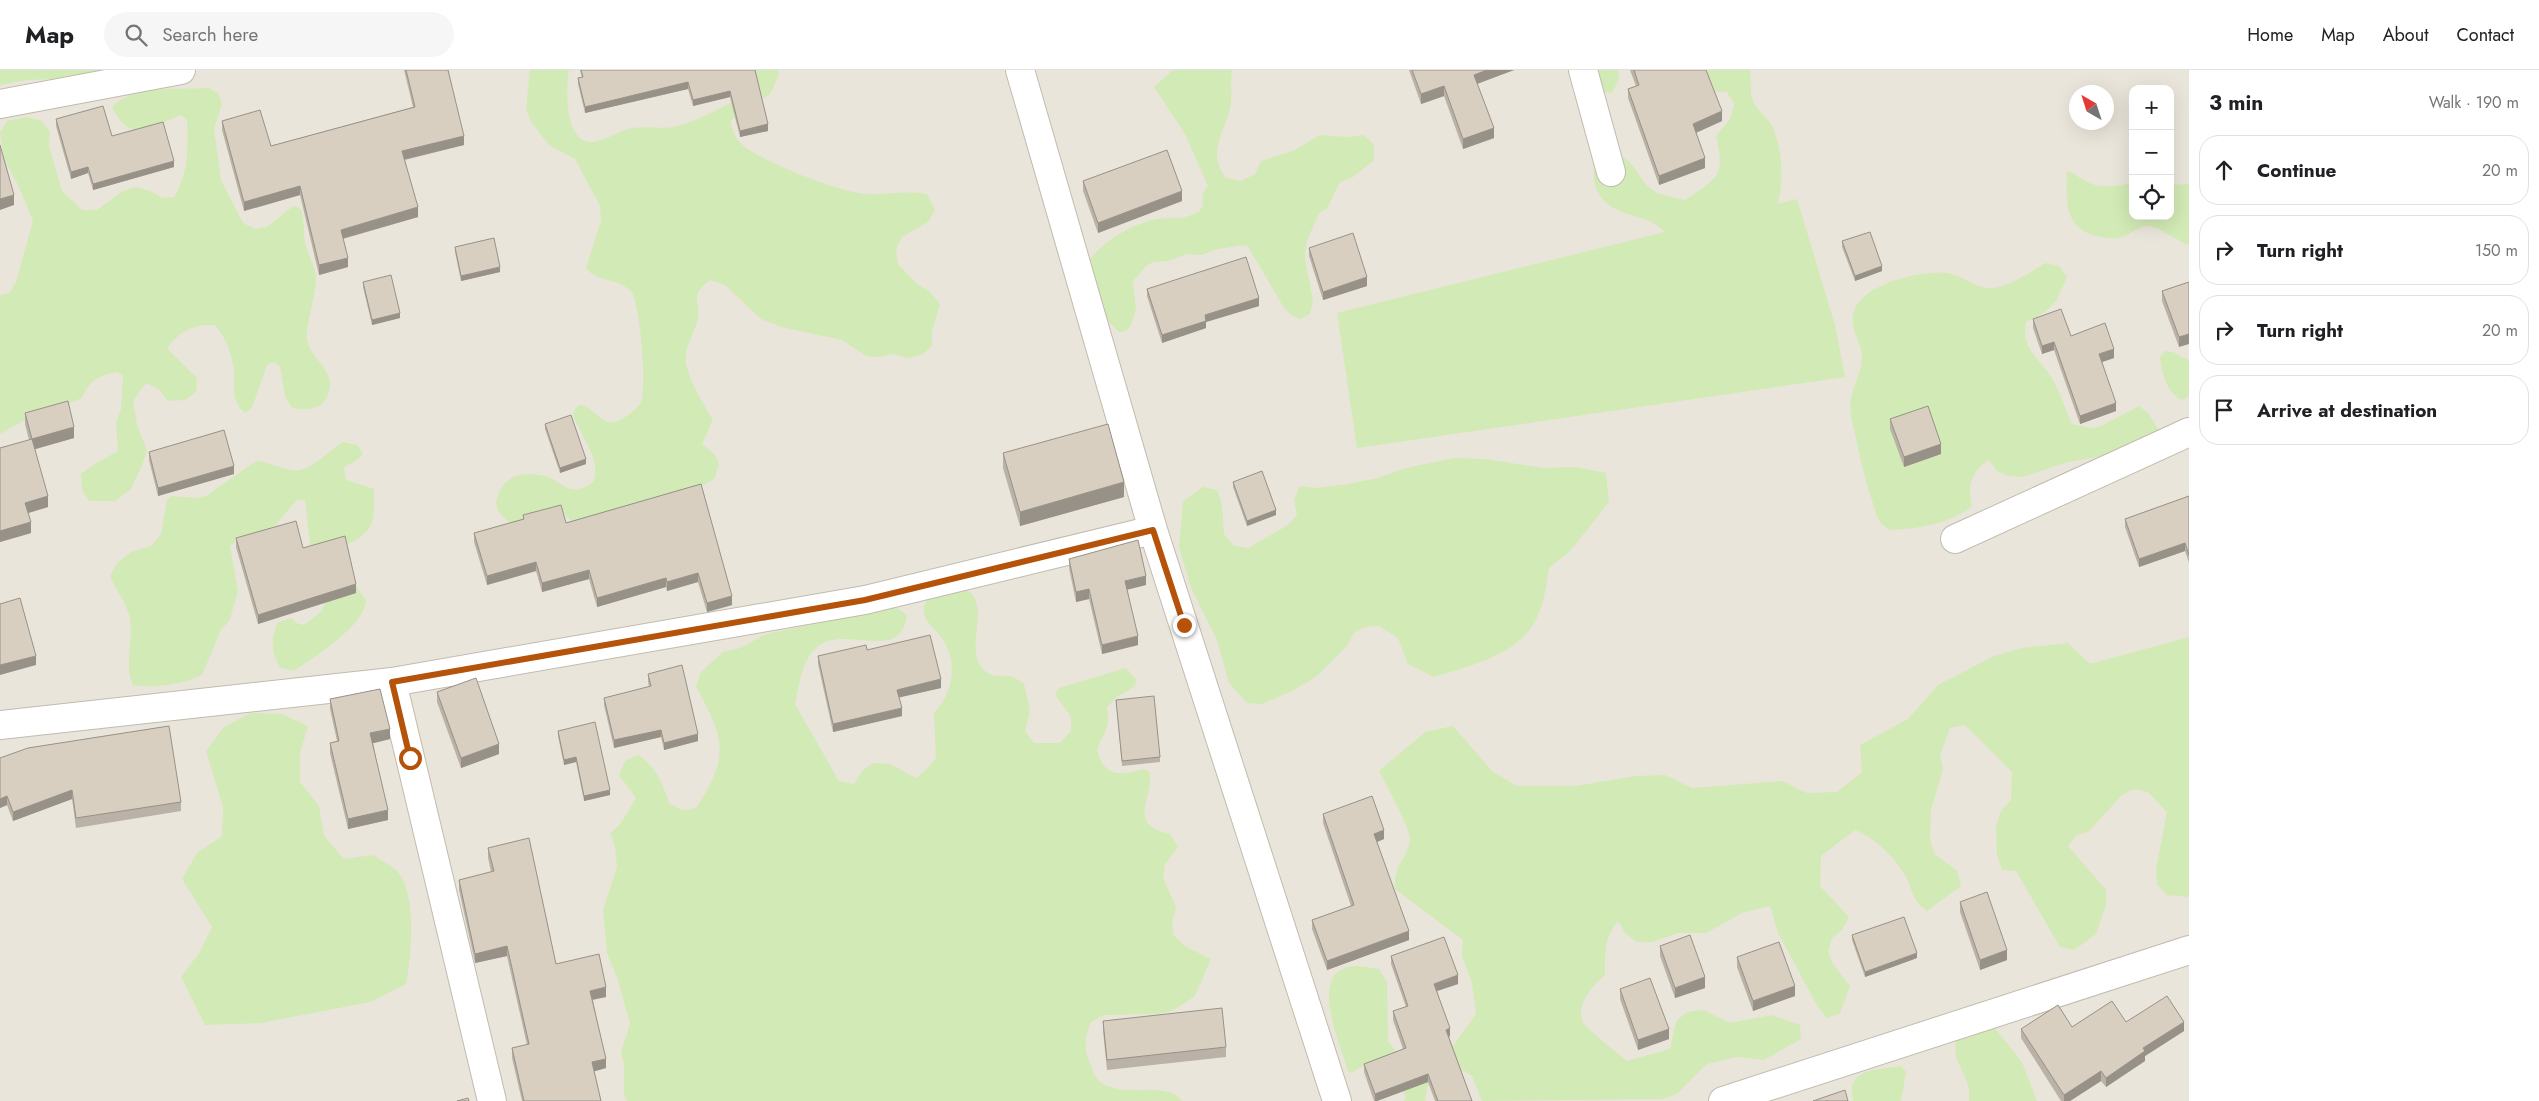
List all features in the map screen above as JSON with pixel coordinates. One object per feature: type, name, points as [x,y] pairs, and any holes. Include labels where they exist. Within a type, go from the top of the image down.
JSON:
[{"type":"street","points":[[0,104],[181,70]]},
{"type":"street","points":[[1020,70],[1153,530],[1337,1101]]},
{"type":"street","points":[[1583,70],[1611,172]]},
{"type":"street","points":[[1955,539],[2189,432]]},
{"type":"street","points":[[0,725],[392,682],[865,600],[1153,530]]},
{"type":"street","points":[[392,682],[492,1101]]},
{"type":"street","points":[[1722,1101],[2189,950]]},
{"type":"shaded area","points":[[0,70],[2189,70],[2189,1101],[0,1101]]},
{"type":"green space","points":[[0,70],[106,70],[77,78],[28,80],[0,85]]},
{"type":"green space","points":[[530,70],[569,70],[567,89],[572,125],[576,134],[583,140],[592,142],[632,128],[669,128],[690,122],[743,96],[746,70],[778,70],[779,75],[770,94],[731,120],[736,136],[747,148],[761,157],[798,174],[837,188],[865,194],[911,192],[927,194],[935,210],[928,222],[902,237],[896,249],[898,264],[917,284],[930,292],[940,304],[932,331],[932,346],[922,355],[908,358],[893,354],[879,357],[866,356],[842,340],[781,327],[761,319],[725,285],[710,280],[698,293],[698,316],[687,348],[686,360],[690,378],[713,420],[702,444],[715,455],[719,463],[715,478],[698,489],[577,523],[569,519],[563,512],[513,524],[508,521],[497,508],[496,502],[502,487],[512,478],[531,474],[545,476],[565,487],[575,489],[583,488],[593,482],[595,465],[573,414],[577,407],[581,405],[586,406],[608,422],[614,422],[626,417],[633,411],[641,402],[643,394],[642,347],[635,301],[628,288],[596,276],[586,268],[601,221],[600,206],[575,159],[549,145],[531,122],[526,109]]},
{"type":"green space","points":[[1173,70],[1232,70],[1231,105],[1217,152],[1220,169],[1226,178],[1241,181],[1255,174],[1261,161],[1295,150],[1320,135],[1349,137],[1364,135],[1374,145],[1374,160],[1353,177],[1340,182],[1327,209],[1319,213],[1306,243],[1305,259],[1313,301],[1310,314],[1300,319],[1291,315],[1284,308],[1247,245],[1217,249],[1202,255],[1187,254],[1168,261],[1153,262],[1146,266],[1133,281],[1136,310],[1131,325],[1126,331],[1119,332],[1105,318],[1087,264],[1093,256],[1108,241],[1137,225],[1157,219],[1185,217],[1199,211],[1203,201],[1202,195],[1208,186],[1185,134],[1154,87]]},
{"type":"green space","points":[[1573,70],[1618,70],[1619,79],[1612,93],[1596,92]]},
{"type":"green space","points":[[1688,70],[1750,70],[1753,101],[1774,131],[1780,151],[1781,186],[1777,204],[1797,199],[1835,325],[1845,377],[1357,448],[1337,313],[1665,232],[1657,225],[1619,211],[1603,200],[1597,190],[1594,172],[1601,154],[1614,154],[1623,157],[1629,162],[1643,181],[1658,193],[1685,200],[1712,181],[1719,168],[1720,160],[1716,136],[1730,119],[1734,104],[1727,92],[1690,91]]},
{"type":"green space","points":[[209,88],[218,93],[222,104],[214,129],[221,180],[243,223],[255,229],[267,227],[293,206],[301,209],[305,243],[316,276],[307,340],[309,347],[329,377],[329,391],[324,402],[320,405],[310,409],[292,408],[285,396],[280,367],[274,362],[267,365],[252,408],[245,413],[240,408],[235,397],[234,371],[227,344],[215,325],[194,327],[182,333],[167,348],[197,378],[196,392],[185,400],[168,401],[159,389],[146,383],[133,401],[137,425],[147,450],[131,489],[115,501],[89,501],[82,490],[81,474],[118,451],[116,423],[121,409],[123,376],[117,372],[100,377],[91,383],[82,398],[21,422],[0,434],[0,295],[9,293],[16,282],[33,221],[18,185],[4,159],[0,132],[7,121],[27,117],[42,121],[50,132],[49,146],[62,191],[82,210],[97,210],[123,191],[135,187],[150,191],[163,198],[174,197],[185,169],[187,120],[181,115],[151,128],[135,130],[127,127],[119,119],[112,107],[121,100],[144,91]]},
{"type":"green space","points":[[2067,171],[2089,183],[2102,186],[2129,183],[2129,220],[2174,220],[2174,185],[2189,184],[2189,245],[2159,229],[2148,226],[2119,238],[2102,237],[2086,232],[2078,227],[2072,219],[2066,191]]},
{"type":"green space","points":[[2045,263],[2059,266],[2067,277],[2056,301],[2045,312],[2026,322],[2026,339],[2028,346],[2054,382],[2072,424],[2091,428],[2099,427],[2139,406],[2148,413],[2160,432],[2108,455],[2064,463],[2023,477],[2009,476],[1997,471],[1989,460],[1974,474],[1970,486],[1972,506],[1953,517],[1933,524],[1889,530],[1876,514],[1863,470],[1850,411],[1852,394],[1862,355],[1854,329],[1854,311],[1860,301],[1869,293],[1881,286],[1909,277],[1923,274],[1947,273],[1981,287],[1993,288],[2009,284]]},
{"type":"green space","points":[[2165,351],[2173,352],[2189,360],[2189,396],[2182,400],[2172,392],[2163,375],[2160,357]]},
{"type":"green space","points":[[343,442],[357,445],[363,454],[356,461],[344,467],[346,480],[374,489],[372,522],[365,533],[348,544],[347,551],[351,573],[366,600],[364,610],[357,620],[337,640],[294,671],[281,668],[278,663],[275,657],[273,640],[278,622],[292,618],[296,623],[304,625],[321,612],[327,598],[310,544],[305,500],[298,500],[270,530],[259,535],[247,537],[230,546],[238,591],[230,619],[221,630],[202,675],[187,681],[168,685],[133,685],[129,668],[131,633],[129,615],[110,576],[117,563],[131,552],[151,546],[161,534],[167,500],[171,496],[197,498],[206,496],[256,461],[291,470],[305,469]]},
{"type":"green space","points":[[1455,458],[1484,459],[1544,468],[1575,467],[1606,473],[1609,502],[1571,550],[1549,568],[1540,610],[1526,634],[1503,652],[1476,664],[1434,677],[1408,664],[1398,638],[1379,626],[1365,627],[1354,633],[1346,647],[1316,677],[1292,691],[1262,704],[1247,703],[1229,683],[1217,640],[1192,590],[1179,547],[1183,501],[1203,487],[1217,490],[1222,504],[1224,534],[1234,546],[1248,548],[1288,525],[1297,515],[1294,500],[1300,486],[1316,488],[1348,484],[1378,478],[1406,468]]},
{"type":"green space","points":[[957,586],[971,593],[976,601],[978,621],[976,653],[979,663],[988,673],[1010,676],[1024,684],[1030,710],[1025,731],[1034,743],[1060,743],[1071,731],[1071,717],[1055,694],[1059,688],[1126,668],[1136,679],[1135,686],[1117,697],[1107,707],[1107,725],[1097,749],[1104,766],[1109,770],[1128,773],[1145,769],[1150,773],[1145,818],[1157,830],[1170,834],[1178,847],[1165,864],[1163,878],[1176,907],[1172,922],[1174,936],[1185,946],[1211,959],[1195,996],[1172,1011],[1159,1014],[1104,1015],[1091,1022],[1086,1037],[1086,1047],[1095,1076],[1107,1086],[1118,1089],[1165,1091],[1175,1095],[1182,1101],[627,1101],[624,1094],[624,1065],[621,1052],[630,1024],[618,980],[607,953],[603,910],[617,867],[615,846],[610,834],[621,823],[636,798],[619,775],[625,761],[639,755],[658,776],[669,803],[682,810],[696,808],[715,774],[720,747],[713,720],[696,686],[701,672],[723,652],[740,648],[766,634],[839,619],[867,608],[894,606],[907,615],[902,630],[893,638],[882,641],[839,639],[825,642],[814,650],[803,668],[795,704],[839,781],[854,784],[862,771],[873,763],[890,764],[916,778],[936,758],[934,713],[946,695],[952,674],[952,663],[945,642],[924,615],[924,607],[931,593]]},
{"type":"green space","points":[[2189,637],[2189,897],[2167,895],[2157,884],[2156,869],[2167,812],[2148,792],[2134,789],[2122,795],[2089,831],[2076,836],[2068,846],[2106,890],[2106,905],[2096,934],[2074,950],[2060,947],[2016,871],[2002,870],[1997,855],[1996,826],[2001,811],[2011,800],[2012,772],[1965,725],[1950,728],[1940,755],[1943,769],[1931,810],[1930,840],[1935,854],[1957,871],[1961,886],[1927,911],[1915,899],[1905,875],[1890,855],[1869,837],[1855,830],[1821,856],[1820,886],[1849,917],[1842,930],[1832,938],[1828,951],[1833,964],[1850,986],[1840,1013],[1827,1018],[1818,1007],[1778,933],[1770,906],[1742,913],[1706,933],[1678,933],[1652,942],[1637,942],[1626,934],[1618,921],[1613,927],[1608,940],[1605,953],[1605,975],[1586,996],[1581,1009],[1581,1016],[1585,1025],[1627,1061],[1670,1049],[1676,1021],[1687,1012],[1703,1010],[1730,1023],[1772,1015],[1800,1025],[1801,1039],[1764,1060],[1737,1057],[1707,1064],[1677,1094],[1664,1099],[1482,1101],[1472,1076],[1465,1071],[1443,1073],[1427,1087],[1425,1101],[1404,1101],[1406,1098],[1395,1073],[1371,1062],[1351,1073],[1348,1071],[1335,1029],[1329,997],[1331,984],[1337,973],[1348,967],[1359,966],[1379,969],[1387,982],[1388,1041],[1402,1058],[1449,1052],[1476,1014],[1472,983],[1462,956],[1463,940],[1395,889],[1396,873],[1407,851],[1410,838],[1402,816],[1379,771],[1425,732],[1453,726],[1492,771],[1517,786],[1575,786],[1636,776],[1665,775],[1692,788],[1782,781],[1807,793],[1837,792],[1862,772],[1860,745],[1908,719],[1938,685],[1994,656],[2022,648],[2068,643],[2090,664]]},
{"type":"green space","points":[[251,713],[282,714],[308,726],[300,753],[300,782],[319,806],[324,836],[344,859],[373,855],[396,870],[403,880],[408,893],[411,925],[408,972],[406,984],[370,1002],[261,1023],[205,1025],[181,977],[199,953],[212,927],[182,879],[197,853],[222,836],[223,807],[206,751],[224,727]]},
{"type":"green space","points":[[1993,1026],[2022,1062],[2037,1101],[1969,1101],[1969,1087],[1956,1057],[1957,1036]]},
{"type":"green space","points":[[1901,1066],[1906,1072],[1901,1101],[1853,1101],[1852,1090],[1858,1076],[1873,1070]]},
{"type":"building","points":[[406,70],[448,70],[464,136],[402,151],[418,207],[341,230],[348,258],[319,265],[300,186],[244,202],[222,121],[260,110],[271,146],[415,107]]},
{"type":"building","points":[[581,70],[755,70],[768,124],[740,131],[730,91],[693,100],[688,82],[585,107],[578,78],[583,77]]},
{"type":"building","points":[[1412,70],[1487,70],[1474,75],[1494,128],[1463,139],[1444,86],[1421,94]]},
{"type":"building","points":[[1634,70],[1706,70],[1722,111],[1693,124],[1705,158],[1659,176],[1628,89],[1639,85]]},
{"type":"building","points":[[103,106],[112,136],[163,122],[174,161],[93,184],[88,167],[71,172],[56,119]]},
{"type":"building","points":[[0,145],[14,195],[0,199]]},
{"type":"building","points":[[1167,150],[1182,191],[1098,223],[1083,181]]},
{"type":"building","points":[[1870,232],[1882,266],[1855,276],[1842,241]]},
{"type":"building","points":[[1353,233],[1367,277],[1323,292],[1309,248]]},
{"type":"building","points":[[494,238],[500,267],[461,276],[455,247]]},
{"type":"building","points":[[1246,257],[1259,298],[1205,315],[1206,321],[1162,335],[1147,289]]},
{"type":"building","points":[[391,275],[400,313],[372,320],[363,282]]},
{"type":"building","points":[[2189,282],[2189,334],[2179,337],[2162,291]]},
{"type":"building","points":[[2061,309],[2071,336],[2105,323],[2114,349],[2099,354],[2116,403],[2080,416],[2054,342],[2042,346],[2033,319]]},
{"type":"building","points":[[68,401],[74,427],[32,439],[25,413]]},
{"type":"building","points":[[1928,406],[1941,444],[1904,457],[1890,419]]},
{"type":"building","points":[[571,415],[586,459],[560,468],[545,424]]},
{"type":"building","points":[[1108,424],[1124,482],[1020,512],[1003,453]]},
{"type":"building","points":[[224,430],[234,466],[158,488],[149,452]]},
{"type":"building","points":[[32,439],[48,496],[25,503],[31,522],[0,531],[0,448]]},
{"type":"building","points":[[1262,471],[1276,510],[1247,521],[1233,482]]},
{"type":"building","points":[[701,484],[732,596],[707,603],[698,573],[667,582],[666,578],[597,598],[589,570],[542,583],[536,562],[487,576],[474,533],[524,519],[523,515],[561,505],[566,523]]},
{"type":"building","points":[[2189,496],[2189,555],[2185,543],[2139,559],[2125,519]]},
{"type":"building","points":[[296,521],[303,548],[345,536],[356,584],[258,615],[236,538]]},
{"type":"building","points":[[1138,540],[1146,576],[1125,581],[1138,636],[1102,645],[1089,589],[1076,592],[1069,559]]},
{"type":"building","points":[[20,598],[36,656],[0,665],[0,604]]},
{"type":"building","points":[[930,635],[941,679],[897,690],[902,708],[833,724],[818,656],[866,645],[867,650]]},
{"type":"building","points":[[682,665],[698,734],[664,743],[661,730],[614,740],[604,698],[651,686],[648,674]]},
{"type":"building","points":[[476,678],[499,744],[461,758],[437,692]]},
{"type":"building","points":[[380,689],[390,729],[370,733],[388,810],[348,819],[330,743],[339,741],[330,699]]},
{"type":"building","points":[[1154,696],[1160,757],[1122,761],[1116,700]]},
{"type":"building","points":[[595,722],[610,790],[584,796],[576,757],[564,760],[558,731]]},
{"type":"building","points":[[169,726],[181,802],[76,818],[72,790],[13,812],[7,796],[0,799],[0,758],[28,748]]},
{"type":"building","points":[[1372,796],[1384,830],[1374,834],[1409,931],[1327,961],[1312,920],[1354,905],[1323,814]]},
{"type":"building","points":[[529,838],[556,964],[599,954],[606,987],[590,991],[606,1059],[592,1062],[601,1101],[524,1101],[512,1048],[529,1044],[507,946],[475,954],[459,880],[494,871],[488,848]]},
{"type":"building","points":[[1987,892],[2007,950],[1980,960],[1960,902]]},
{"type":"building","points":[[1904,917],[1917,953],[1865,972],[1852,935]]},
{"type":"building","points":[[1690,935],[1705,977],[1675,988],[1660,946]]},
{"type":"building","points":[[1444,937],[1458,975],[1434,984],[1450,1028],[1446,1030],[1472,1101],[1438,1101],[1428,1074],[1375,1094],[1364,1064],[1406,1048],[1393,1011],[1408,1006],[1391,956]]},
{"type":"building","points":[[1779,942],[1795,986],[1753,1001],[1737,957]]},
{"type":"building","points":[[1650,978],[1669,1029],[1638,1040],[1620,989]]},
{"type":"building","points":[[2167,996],[2184,1022],[2143,1048],[2145,1051],[2106,1078],[2101,1071],[2064,1095],[2021,1029],[2058,1005],[2072,1027],[2112,1001],[2126,1022]]},
{"type":"building","points":[[1222,1008],[1226,1047],[1107,1060],[1103,1021]]},
{"type":"building","points":[[1845,1090],[1848,1101],[1813,1101]]},
{"type":"building","points":[[468,1098],[469,1101],[457,1101]]},
{"type":"route","points":[[410,758],[392,682],[865,600],[1153,530],[1184,625]]}]
